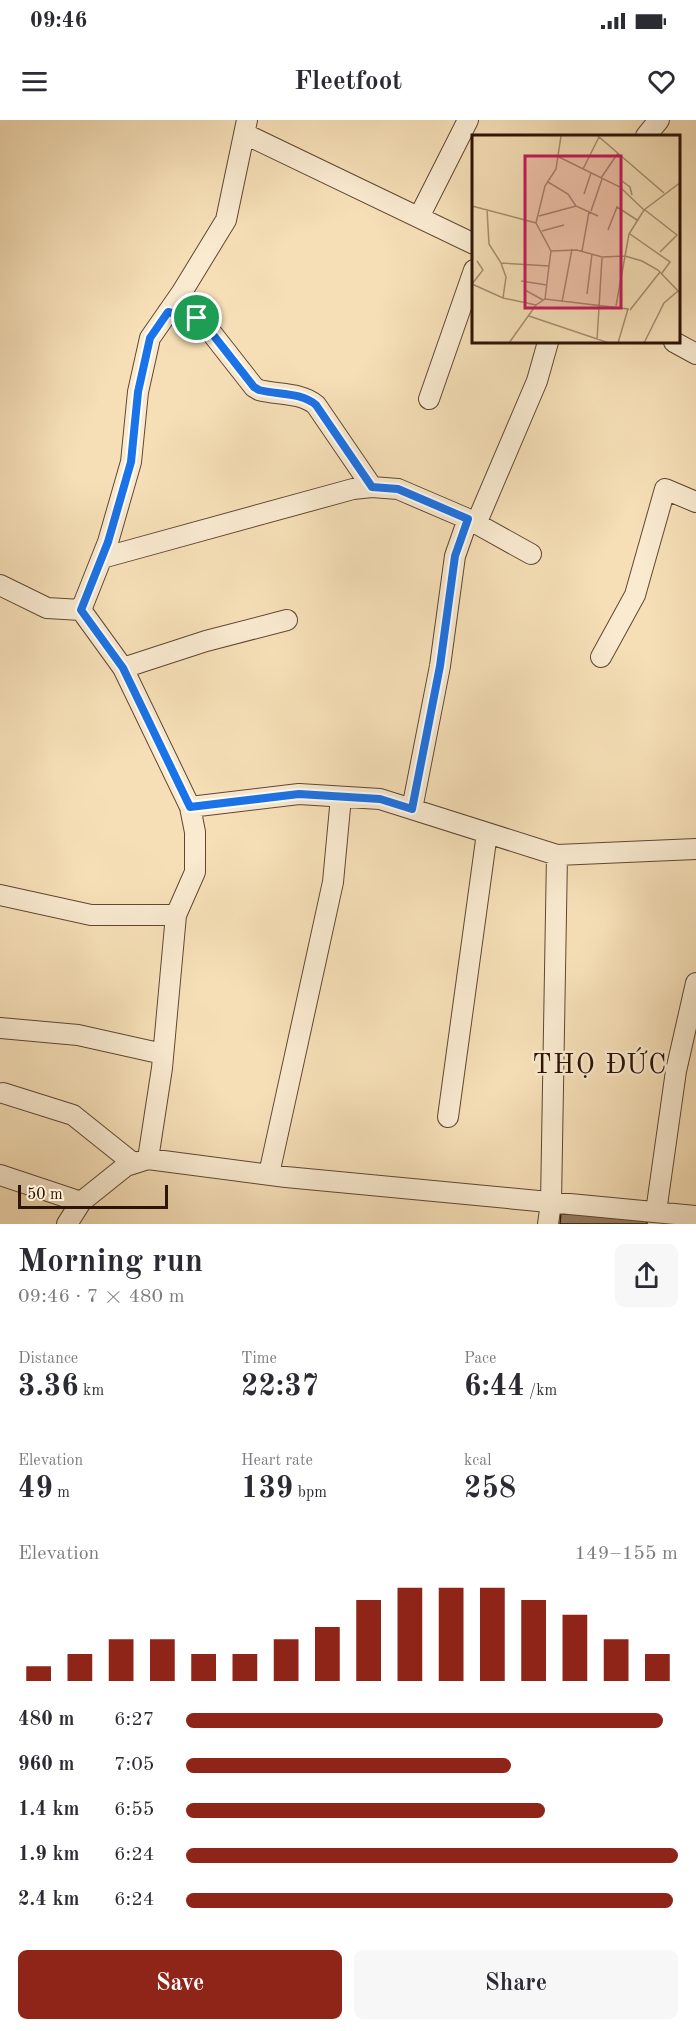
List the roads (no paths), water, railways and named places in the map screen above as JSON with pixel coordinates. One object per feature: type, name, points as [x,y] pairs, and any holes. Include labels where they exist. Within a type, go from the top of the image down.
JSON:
[{"type":"street","points":[[419,217],[468,120]]},
{"type":"street","points":[[647,135],[659,120]]},
{"type":"street","points":[[81,610],[108,542],[131,462],[138,392],[150,338],[226,220],[246,127],[472,243]]},
{"type":"street","points":[[429,399],[472,276]]},
{"type":"street","points":[[168,312],[197,318],[203,322],[254,387],[259,390],[303,397],[316,405],[372,487]]},
{"type":"street","points":[[412,809],[440,666],[455,556],[537,381],[547,344]]},
{"type":"street","points":[[678,344],[696,354]]},
{"type":"street","points":[[102,558],[353,489],[372,487],[398,489],[472,521],[531,554]]},
{"type":"street","points":[[601,657],[635,595],[665,489],[696,502]]},
{"type":"street","points":[[0,585],[47,608],[81,610]]},
{"type":"street","points":[[81,610],[123,668],[190,807],[195,832],[195,872],[176,915],[163,1054],[141,1161]]},
{"type":"street","points":[[123,668],[206,641],[287,620]]},
{"type":"street","points":[[190,807],[299,794],[380,799],[557,855],[696,849]]},
{"type":"street","points":[[269,1174],[333,882],[341,797]]},
{"type":"street","points":[[448,1117],[486,833]]},
{"type":"street","points":[[548,1224],[557,855]]},
{"type":"street","points":[[0,895],[91,915],[176,915]]},
{"type":"street","points":[[656,1212],[676,1071],[696,983]]},
{"type":"street","points":[[0,1028],[78,1035],[163,1054]]},
{"type":"street","points":[[3,1093],[73,1115],[141,1161]]},
{"type":"street","points":[[67,1224],[81,1202],[126,1166],[141,1161],[696,1216]]},
{"type":"street","points":[[0,1175],[81,1202]]},
{"type":"district","name":"THỌ ĐỨC","points":[[600,1064]]}]
